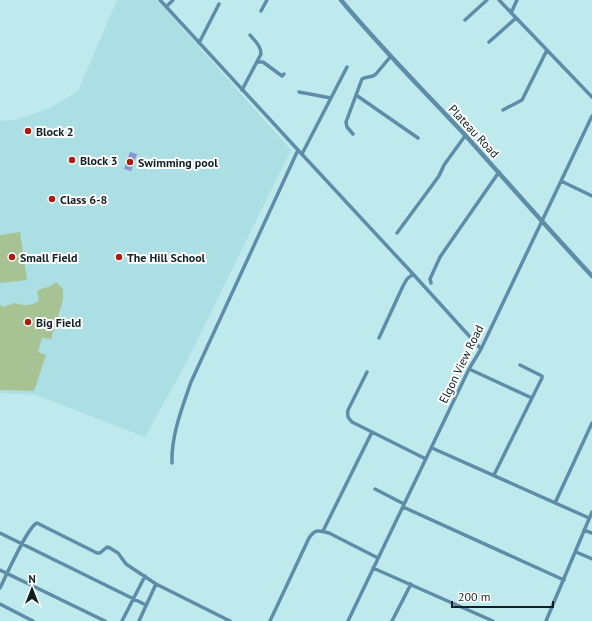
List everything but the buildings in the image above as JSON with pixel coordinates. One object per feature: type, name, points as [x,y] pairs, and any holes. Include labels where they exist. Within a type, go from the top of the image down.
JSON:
[{"type":"street","points":[[160,0],[413,274],[480,349]]},
{"type":"street","points":[[166,7],[173,0]]},
{"type":"street","points":[[261,11],[267,0]]},
{"type":"street","name":"Plateau Road","points":[[341,0],[363,27],[392,56],[499,172],[542,222],[592,276]]},
{"type":"street","points":[[465,20],[487,0]]},
{"type":"street","points":[[499,0],[592,96]]},
{"type":"street","points":[[511,13],[517,0]]},
{"type":"street","points":[[199,43],[219,4]]},
{"type":"street","points":[[489,42],[516,18]]},
{"type":"street","points":[[242,90],[261,54],[261,50],[250,35]]},
{"type":"street","points":[[503,110],[522,100],[547,50]]},
{"type":"street","points":[[353,134],[347,127],[346,122],[364,78],[376,74],[392,56]]},
{"type":"street","points":[[258,62],[262,62],[282,76],[284,74]]},
{"type":"street","points":[[302,154],[347,68]]},
{"type":"street","points":[[299,92],[331,98]]},
{"type":"street","points":[[356,95],[418,138]]},
{"type":"street","name":"Elgon View Road","points":[[348,621],[592,116]]},
{"type":"street","points":[[397,233],[439,176],[444,165],[465,136]]},
{"type":"street","points":[[172,464],[172,454],[181,410],[192,382],[298,150]]},
{"type":"street","points":[[431,284],[430,279],[440,257],[499,172]]},
{"type":"street","points":[[561,181],[592,196]]},
{"type":"street","points":[[379,338],[407,278],[413,274]]},
{"type":"street","points":[[494,475],[542,378],[542,376],[520,365]]},
{"type":"street","points":[[469,370],[532,398]]},
{"type":"street","points":[[367,372],[347,413],[348,419],[426,459]]},
{"type":"street","points":[[555,502],[592,423]]},
{"type":"street","points":[[323,531],[372,432]]},
{"type":"street","points":[[432,448],[589,518]]},
{"type":"street","points":[[375,489],[404,505],[564,580]]},
{"type":"street","points":[[546,621],[592,512]]},
{"type":"street","points":[[0,588],[32,526],[37,523],[97,553],[100,553],[104,548],[109,547],[118,553],[126,564],[156,584],[224,620],[230,621]]},
{"type":"street","points":[[270,621],[311,534],[318,530],[323,531],[378,558]]},
{"type":"street","points":[[584,530],[592,533]]},
{"type":"street","points":[[0,533],[146,604]]},
{"type":"street","points":[[576,552],[592,559]]},
{"type":"street","points":[[373,568],[493,621]]},
{"type":"street","points":[[0,570],[105,621]]},
{"type":"street","points":[[122,621],[145,576]]},
{"type":"street","points":[[138,621],[156,584]]},
{"type":"street","points":[[392,621],[411,584]]},
{"type":"street","points":[[0,604],[33,621]]},
{"type":"shaded area","name":"The Hill School","points":[[117,0],[157,0],[291,150],[185,365],[145,437],[36,395],[0,393],[0,121],[14,120],[48,109],[78,91]]},
{"type":"green space","name":"Small Field","points":[[20,232],[27,280],[0,283],[0,235]]},
{"type":"green space","name":"Big Field","points":[[56,282],[63,289],[63,300],[51,339],[42,338],[38,352],[46,355],[34,391],[0,390],[0,304],[3,307],[15,303],[24,305],[37,302],[39,300],[37,291]]},
{"type":"water","name":"Swimming pool","points":[[130,152],[137,154],[131,171],[124,169]]},
{"type":"place","name":"Block 2","points":[[28,131]]},
{"type":"place","name":"Block 3","points":[[72,160]]},
{"type":"place","name":"Swimming pool","points":[[130,162]]},
{"type":"place","name":"Class 6-8","points":[[52,199]]},
{"type":"place","name":"Small Field","points":[[12,257]]},
{"type":"place","name":"The Hill School","points":[[119,257]]},
{"type":"place","name":"Big Field","points":[[28,322]]}]
